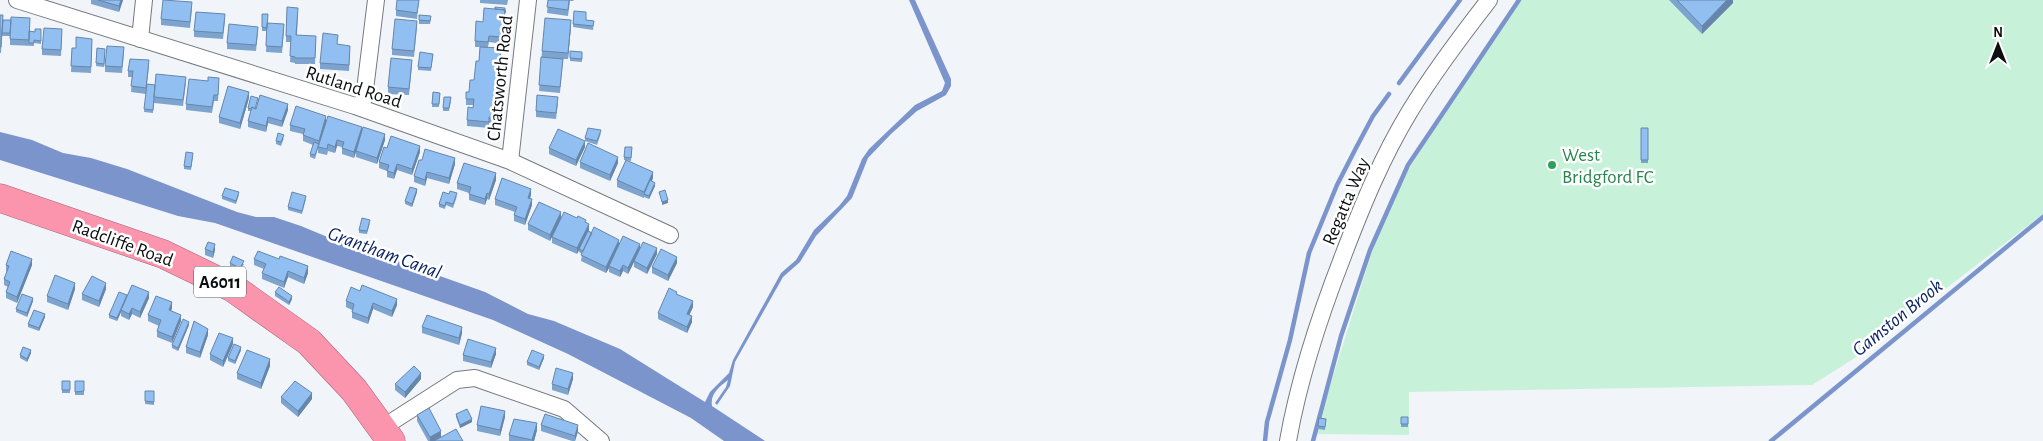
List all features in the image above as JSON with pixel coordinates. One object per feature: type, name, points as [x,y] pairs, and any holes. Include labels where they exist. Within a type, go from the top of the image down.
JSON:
[{"type":"highway","name":"Radcliffe Road","points":[[0,198],[163,254],[233,288],[309,342],[344,377],[386,434]]},
{"type":"street","name":"Rutland Road","points":[[17,0],[355,106],[510,161],[670,235]]},
{"type":"street","points":[[140,39],[144,0]]},
{"type":"street","points":[[355,106],[362,103],[364,98],[376,0]]},
{"type":"street","name":"Chatsworth Road","points":[[510,161],[528,0]]},
{"type":"street","name":"Regatta Way","points":[[1288,441],[1299,390],[1324,306],[1366,197],[1417,100],[1489,0]]},
{"type":"street","points":[[386,434],[458,380],[475,378],[564,409],[601,441]]},
{"type":"green space","points":[[1517,0],[2043,0],[2043,214],[1858,356],[1812,385],[1409,392],[1409,435],[1315,434],[1374,245],[1408,170],[1468,76],[1468,70],[1472,70]]},
{"type":"water","name":"Grantham Canal","points":[[909,0],[915,0],[951,79],[951,86],[946,95],[917,111],[868,158],[852,198],[816,236],[800,262],[783,277],[735,362],[730,386],[717,405],[715,403],[726,387],[728,380],[714,394],[712,406],[765,441],[724,441],[691,418],[568,354],[493,320],[215,223],[178,216],[0,160],[0,132],[32,140],[63,153],[91,158],[127,169],[237,212],[256,217],[274,217],[301,226],[354,248],[389,258],[485,292],[528,314],[554,321],[620,349],[705,402],[710,392],[729,373],[733,360],[781,273],[796,260],[814,230],[847,196],[862,159],[869,149],[915,105],[942,91],[945,83]]},
{"type":"building","points":[[98,0],[121,0],[119,6]]},
{"type":"building","points":[[163,0],[192,2],[190,22],[161,19]]},
{"type":"building","points":[[397,0],[419,0],[417,13],[396,10]]},
{"type":"building","points":[[548,0],[569,0],[568,10],[547,7]]},
{"type":"building","points":[[1677,0],[1727,0],[1702,26]]},
{"type":"building","points":[[287,7],[298,8],[296,35],[316,36],[315,58],[295,58],[290,56],[291,36],[286,36]]},
{"type":"building","points":[[495,7],[505,8],[505,10],[495,9]]},
{"type":"building","points":[[484,8],[505,10],[503,37],[489,36],[488,42],[475,41],[476,21],[483,22]]},
{"type":"building","points":[[574,11],[586,12],[586,20],[594,21],[593,26],[573,24]]},
{"type":"building","points":[[196,12],[225,14],[223,33],[194,31]]},
{"type":"building","points":[[262,14],[268,14],[267,28],[262,27]]},
{"type":"building","points":[[0,15],[3,15],[1,47],[0,47]]},
{"type":"building","points":[[419,15],[431,16],[430,21],[419,20]]},
{"type":"building","points":[[11,17],[30,18],[29,40],[10,39]]},
{"type":"building","points":[[545,18],[571,20],[568,53],[542,51]]},
{"type":"building","points":[[395,19],[417,21],[414,51],[392,49]]},
{"type":"building","points":[[3,20],[11,20],[10,33],[2,33]]},
{"type":"building","points":[[267,23],[284,24],[282,47],[266,46]]},
{"type":"building","points":[[229,24],[258,27],[256,45],[227,43]]},
{"type":"building","points":[[44,28],[62,29],[61,50],[42,49]]},
{"type":"building","points":[[35,29],[41,29],[41,41],[34,40],[34,43],[29,43],[29,31],[35,32]]},
{"type":"building","points":[[323,33],[338,35],[337,44],[350,46],[349,65],[320,63]]},
{"type":"building","points":[[76,37],[92,39],[91,67],[71,66],[72,48],[76,48]]},
{"type":"building","points":[[107,46],[124,47],[122,67],[105,66]]},
{"type":"building","points":[[480,47],[501,48],[498,83],[496,83],[495,117],[489,117],[489,122],[467,120],[468,107],[473,108],[474,99],[466,99],[466,92],[469,92],[470,80],[474,80],[476,61],[479,61]]},
{"type":"building","points":[[97,48],[105,49],[104,64],[96,63]]},
{"type":"building","points":[[570,51],[582,52],[582,59],[570,58]]},
{"type":"building","points":[[420,52],[433,54],[431,68],[418,67]]},
{"type":"building","points":[[541,57],[563,59],[560,87],[539,85]]},
{"type":"building","points":[[391,58],[412,60],[409,89],[388,87]]},
{"type":"building","points":[[130,59],[149,60],[146,88],[131,86],[133,71],[128,71]]},
{"type":"building","points":[[156,74],[186,77],[183,100],[154,97]]},
{"type":"building","points":[[208,77],[219,78],[218,95],[214,95],[212,107],[186,104],[189,79],[208,81]]},
{"type":"building","points":[[147,84],[155,85],[153,110],[144,109]]},
{"type":"building","points":[[228,86],[249,92],[240,123],[219,117]]},
{"type":"building","points":[[433,92],[440,93],[439,104],[432,104]]},
{"type":"building","points":[[260,95],[288,104],[282,121],[268,117],[266,126],[248,121],[252,107],[256,109]]},
{"type":"building","points":[[537,95],[558,97],[556,113],[536,111]]},
{"type":"building","points":[[251,96],[258,98],[255,109],[252,107],[251,109],[248,108]]},
{"type":"building","points":[[444,97],[451,97],[449,108],[443,108]]},
{"type":"building","points":[[296,106],[326,116],[319,141],[303,135],[305,129],[290,125]]},
{"type":"building","points":[[328,116],[362,127],[354,152],[342,148],[344,142],[337,140],[335,147],[328,144],[327,149],[318,147]]},
{"type":"building","points":[[363,127],[385,134],[377,158],[356,151]]},
{"type":"building","points":[[588,128],[601,130],[597,141],[585,138]]},
{"type":"building","points":[[1641,128],[1648,128],[1648,160],[1641,160]]},
{"type":"building","points":[[558,129],[585,141],[576,160],[549,148]]},
{"type":"building","points":[[278,133],[284,135],[281,142],[276,141]]},
{"type":"building","points":[[391,136],[420,146],[412,169],[397,164],[394,173],[387,171],[389,165],[379,162],[384,147],[387,148]]},
{"type":"building","points":[[314,142],[319,144],[315,155],[310,154]]},
{"type":"building","points":[[588,143],[618,157],[610,175],[580,162]]},
{"type":"building","points":[[625,147],[632,147],[631,158],[624,157]]},
{"type":"building","points":[[425,149],[455,158],[449,178],[427,172],[425,180],[414,176]]},
{"type":"building","points":[[186,152],[193,153],[191,167],[184,166]]},
{"type":"building","points":[[626,160],[653,172],[644,192],[617,180]]},
{"type":"building","points":[[464,163],[496,173],[489,194],[487,193],[485,199],[469,194],[471,187],[457,183]]},
{"type":"building","points":[[502,178],[531,189],[528,198],[532,199],[525,219],[514,215],[517,207],[495,199]]},
{"type":"building","points":[[650,180],[655,183],[649,196],[644,194]]},
{"type":"building","points":[[410,187],[417,189],[412,204],[405,201]]},
{"type":"building","points":[[225,188],[239,192],[236,201],[222,196]]},
{"type":"building","points":[[665,190],[668,200],[662,202],[659,192]]},
{"type":"building","points":[[450,191],[457,193],[453,204],[446,202],[445,206],[439,204],[443,192],[449,194]]},
{"type":"building","points":[[292,192],[306,196],[302,211],[288,207]]},
{"type":"building","points":[[539,202],[561,212],[550,235],[528,224]]},
{"type":"building","points":[[564,212],[577,218],[578,216],[589,224],[577,248],[552,237]]},
{"type":"building","points":[[362,218],[370,220],[367,231],[359,230]]},
{"type":"building","points":[[594,227],[619,240],[606,267],[581,255]]},
{"type":"building","points":[[588,231],[592,233],[583,251],[579,249]]},
{"type":"building","points":[[623,236],[640,244],[628,268],[623,265],[620,271],[609,266]]},
{"type":"building","points":[[208,242],[215,244],[213,252],[205,249]]},
{"type":"building","points":[[643,242],[657,248],[647,268],[634,261]]},
{"type":"building","points":[[661,249],[677,257],[668,275],[652,267]]},
{"type":"building","points":[[11,251],[32,259],[17,297],[6,292],[10,282],[4,279],[9,266],[6,265]]},
{"type":"building","points":[[258,251],[279,259],[280,256],[308,266],[304,278],[288,271],[284,282],[262,273],[266,264],[254,259]]},
{"type":"building","points":[[233,256],[244,261],[240,268],[230,263]]},
{"type":"building","points":[[55,275],[75,283],[68,304],[47,296]]},
{"type":"building","points":[[92,276],[106,283],[99,301],[82,294]]},
{"type":"building","points":[[132,285],[149,292],[140,312],[132,308],[129,314],[121,310]]},
{"type":"building","points":[[362,285],[397,299],[392,311],[373,303],[368,318],[352,312],[354,304],[346,301],[351,287],[360,291]]},
{"type":"building","points":[[279,287],[292,296],[289,302],[275,292]]},
{"type":"building","points":[[669,288],[677,292],[676,294],[693,301],[687,314],[692,316],[687,327],[658,313]]},
{"type":"building","points":[[119,292],[127,295],[117,318],[109,315]]},
{"type":"building","points":[[22,294],[33,298],[27,313],[16,309]]},
{"type":"building","points":[[156,296],[172,302],[169,310],[181,315],[172,337],[157,331],[161,320],[148,315]]},
{"type":"building","points":[[34,310],[45,314],[39,328],[28,324]]},
{"type":"building","points":[[427,315],[462,327],[459,338],[422,327]]},
{"type":"building","points":[[183,319],[189,322],[178,348],[172,345]]},
{"type":"building","points":[[194,321],[208,329],[200,352],[186,347]]},
{"type":"building","points":[[219,333],[233,338],[223,361],[210,354]]},
{"type":"building","points":[[468,339],[496,348],[491,362],[463,355]]},
{"type":"building","points":[[234,344],[241,347],[235,361],[228,358]]},
{"type":"building","points":[[23,347],[31,350],[27,359],[20,355]]},
{"type":"building","points":[[247,350],[270,359],[261,383],[237,373]]},
{"type":"building","points":[[532,350],[544,355],[539,367],[527,362]]},
{"type":"building","points":[[414,366],[421,373],[405,392],[395,384]]},
{"type":"building","points":[[556,368],[573,373],[568,389],[552,384]]},
{"type":"building","points":[[62,381],[70,381],[70,390],[62,390]]},
{"type":"building","points":[[75,381],[84,381],[84,391],[75,392]]},
{"type":"building","points":[[295,381],[312,393],[298,411],[281,397]]},
{"type":"building","points":[[145,391],[154,391],[154,402],[145,401]]},
{"type":"building","points":[[481,406],[505,411],[500,430],[477,425]]},
{"type":"building","points":[[429,408],[441,431],[430,437],[417,415]]},
{"type":"building","points":[[467,409],[472,419],[460,425],[456,414]]},
{"type":"building","points":[[545,414],[578,425],[575,436],[541,425]]},
{"type":"building","points":[[1401,417],[1408,417],[1408,424],[1401,424]]},
{"type":"building","points":[[1319,418],[1326,419],[1325,427],[1318,426]]},
{"type":"building","points":[[514,419],[537,423],[532,440],[509,435]]},
{"type":"building","points":[[456,429],[463,441],[434,441]]},
{"type":"waterway","points":[[1399,83],[1460,0]]},
{"type":"waterway","points":[[1313,441],[1341,336],[1370,250],[1408,165],[1519,0]]},
{"type":"waterway","points":[[1265,441],[1267,422],[1290,340],[1309,253],[1337,185],[1373,116],[1389,94]]},
{"type":"waterway","name":"Gamston Brook","points":[[1771,441],[2043,217]]},
{"type":"place","name":"West Bridgford FC","points":[[1552,165]]}]
